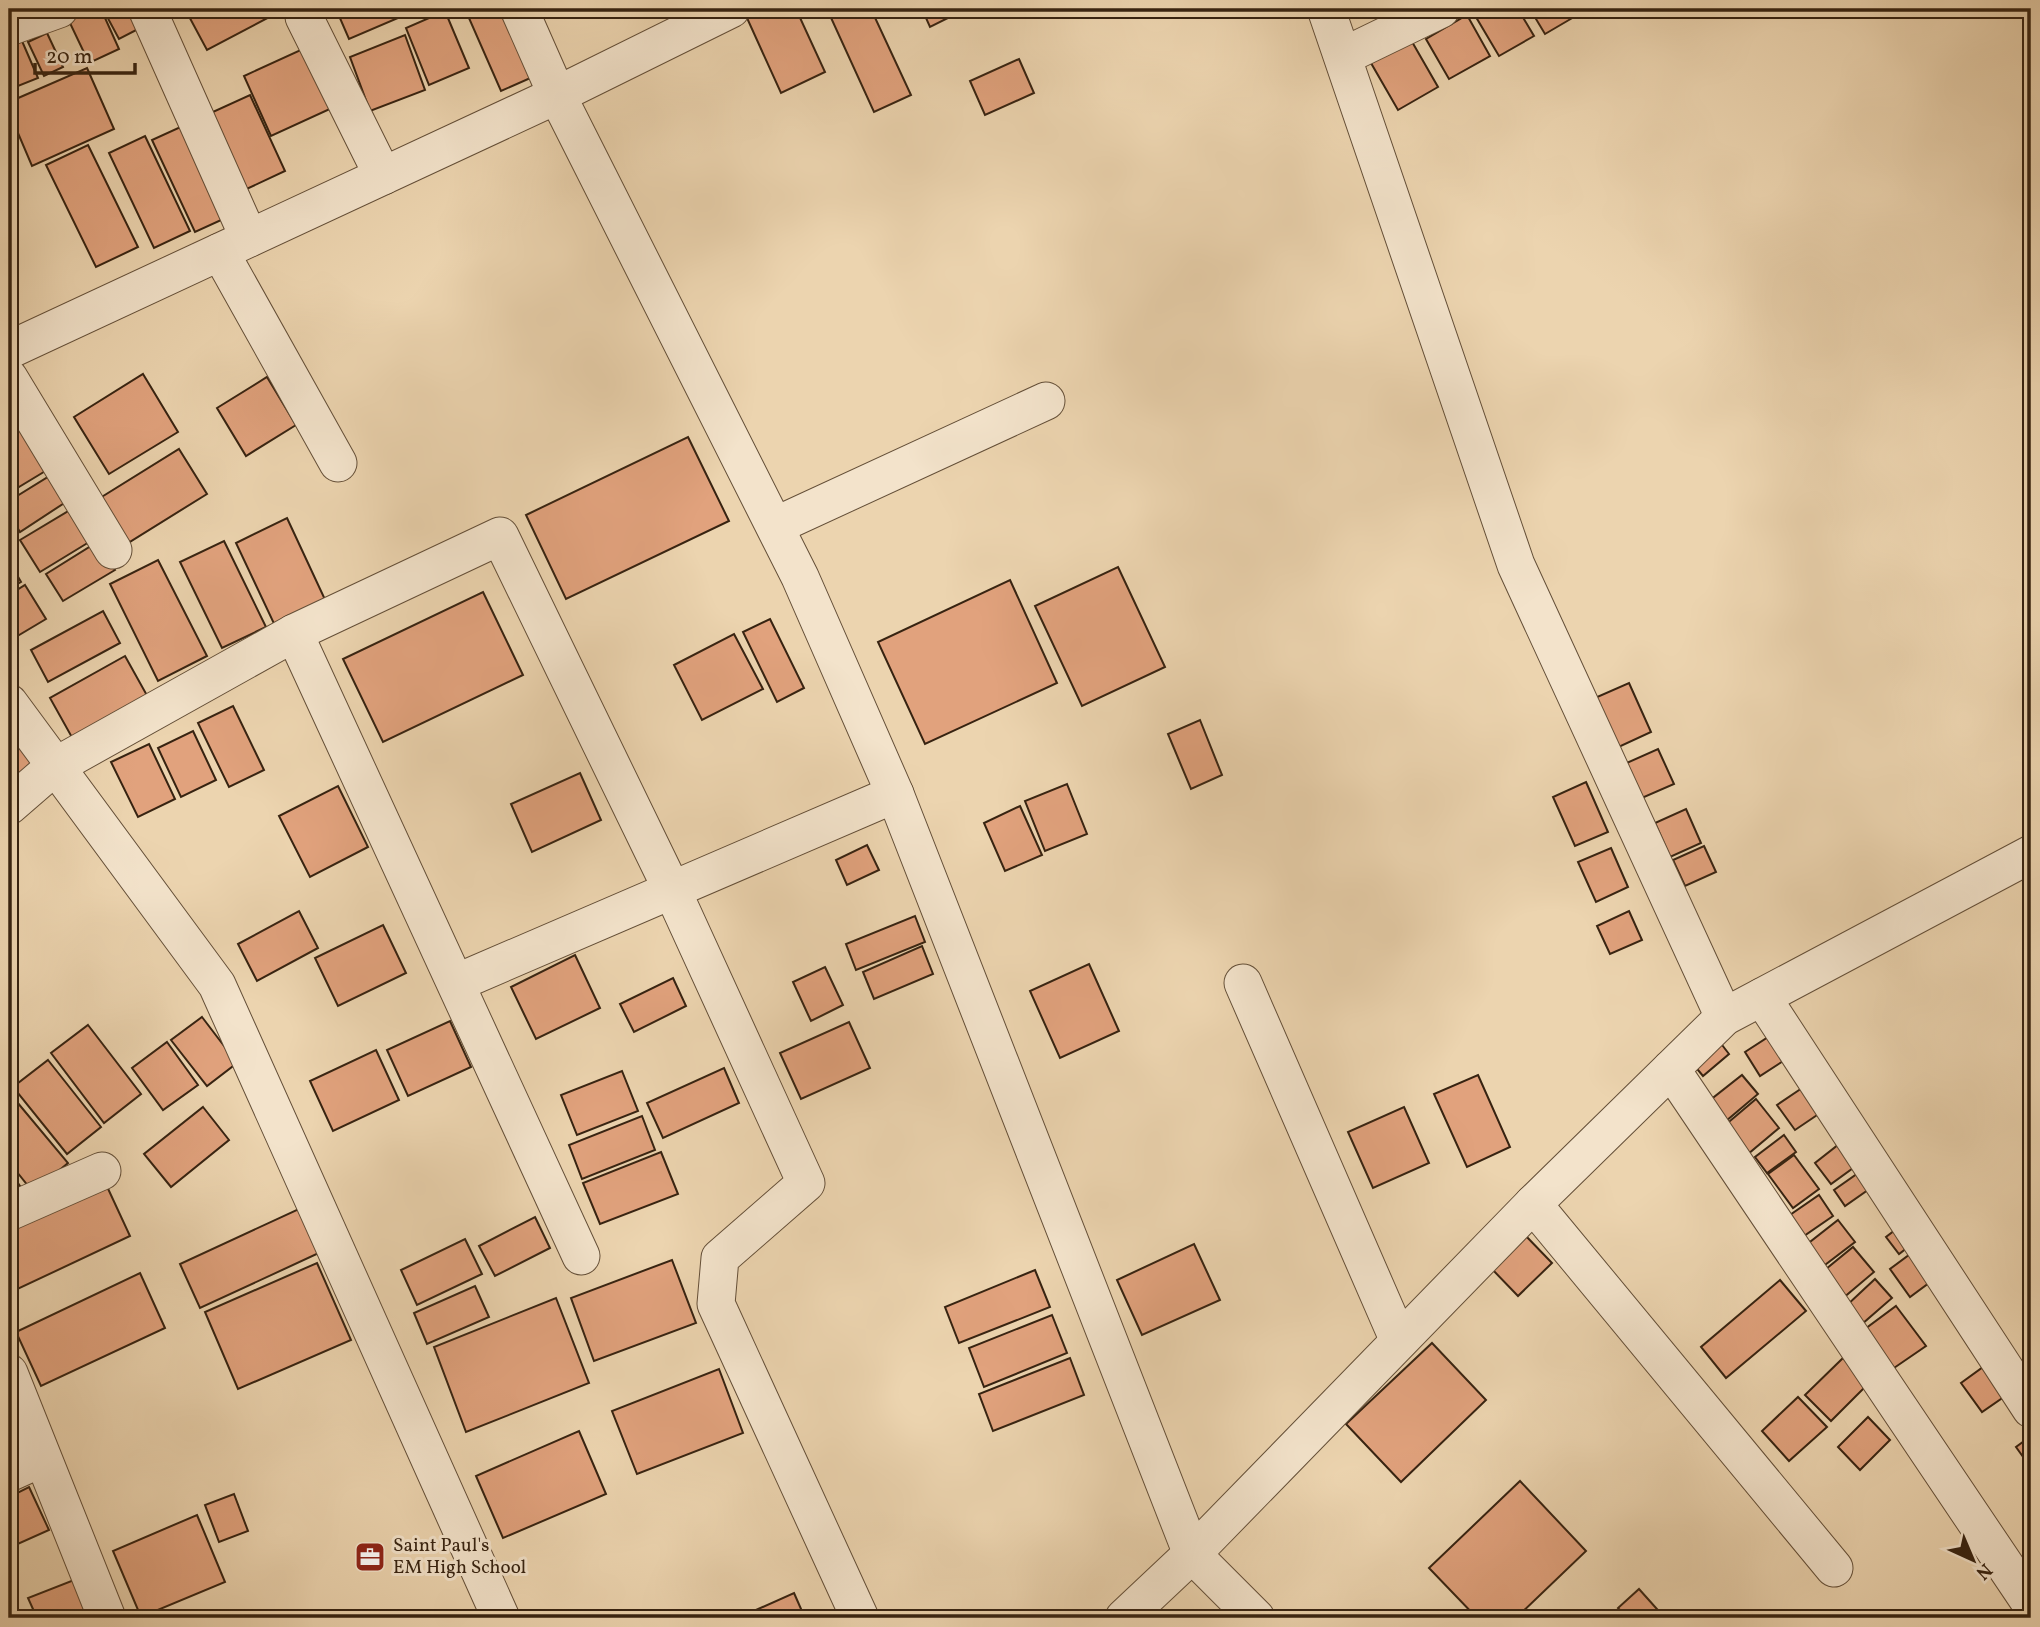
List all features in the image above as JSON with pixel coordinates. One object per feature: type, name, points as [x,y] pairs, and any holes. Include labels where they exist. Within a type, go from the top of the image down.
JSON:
[{"type":"street","points":[[9,27],[59,9]]},
{"type":"street","points":[[147,9],[234,245],[338,463]]},
{"type":"street","points":[[519,9],[557,95],[775,526],[895,794],[1192,1554],[1256,1618]]},
{"type":"street","points":[[9,350],[557,95],[731,9]]},
{"type":"street","points":[[1326,9],[1516,565],[1724,1017]]},
{"type":"street","points":[[1344,56],[1441,9]]},
{"type":"street","points":[[304,17],[383,176]]},
{"type":"street","points":[[9,379],[113,550]]},
{"type":"street","points":[[775,526],[1046,401]]},
{"type":"street","points":[[9,806],[54,767],[294,634],[500,536],[672,890],[806,1183],[720,1258],[716,1304],[860,1618]]},
{"type":"street","points":[[294,634],[581,1256]]},
{"type":"street","points":[[9,703],[217,985],[501,1618]]},
{"type":"street","points":[[456,983],[895,794]]},
{"type":"street","points":[[1124,1618],[1192,1554],[1533,1204],[1724,1017],[2031,854]]},
{"type":"street","points":[[1242,983],[1399,1341]]},
{"type":"street","points":[[1762,997],[2031,1409]]},
{"type":"street","points":[[1671,1069],[2031,1604]]},
{"type":"street","points":[[9,1212],[102,1171]]},
{"type":"street","points":[[1533,1204],[1834,1568]]},
{"type":"street","points":[[9,1373],[107,1618]]},
{"type":"street","points":[[9,1473],[41,1458]]},
{"type":"building","points":[[95,9],[101,9],[119,49],[89,63],[69,21]]},
{"type":"building","points":[[135,9],[144,26],[119,39],[104,11]]},
{"type":"building","points":[[185,9],[275,9],[277,13],[207,50]]},
{"type":"building","points":[[336,9],[394,9],[398,18],[349,39]]},
{"type":"building","points":[[465,9],[505,9],[535,76],[501,91]]},
{"type":"building","points":[[766,9],[796,9],[825,72],[781,93],[747,18]]},
{"type":"building","points":[[827,9],[871,9],[911,95],[874,112]]},
{"type":"building","points":[[922,9],[961,9],[962,11],[930,27]]},
{"type":"building","points":[[1478,9],[1518,9],[1534,36],[1499,56],[1473,12]]},
{"type":"building","points":[[1530,9],[1569,9],[1574,17],[1545,34]]},
{"type":"building","points":[[445,11],[469,68],[429,85],[406,28]]},
{"type":"building","points":[[1467,15],[1490,56],[1449,79],[1426,39]]},
{"type":"building","points":[[47,33],[63,67],[44,76],[28,42]]},
{"type":"building","points":[[405,35],[425,90],[370,111],[350,57]]},
{"type":"building","points":[[1411,40],[1438,87],[1398,110],[1371,63]]},
{"type":"building","points":[[22,41],[38,78],[13,88],[9,77],[9,46]]},
{"type":"building","points":[[305,48],[332,108],[271,136],[244,76]]},
{"type":"building","points":[[1019,59],[1034,93],[985,115],[970,81]]},
{"type":"building","points":[[87,68],[114,129],[32,166],[9,112],[9,102]]},
{"type":"building","points":[[250,95],[285,171],[238,193],[204,116]]},
{"type":"building","points":[[187,124],[230,216],[195,232],[152,140]]},
{"type":"building","points":[[145,136],[190,231],[154,248],[109,153]]},
{"type":"building","points":[[88,145],[138,247],[96,267],[46,165]]},
{"type":"building","points":[[143,374],[178,432],[109,474],[74,417]]},
{"type":"building","points":[[267,377],[296,425],[246,456],[217,408]]},
{"type":"building","points":[[25,423],[52,467],[9,493],[9,433]]},
{"type":"building","points":[[688,437],[729,521],[566,599],[526,515]]},
{"type":"building","points":[[179,449],[207,494],[128,543],[100,498]]},
{"type":"building","points":[[56,472],[72,498],[20,532],[9,514],[9,501]]},
{"type":"building","points":[[80,504],[99,536],[40,572],[20,540]]},
{"type":"building","points":[[287,518],[328,606],[277,630],[236,543]]},
{"type":"building","points":[[99,541],[115,570],[63,601],[46,574]]},
{"type":"building","points":[[224,541],[266,627],[222,648],[180,562]]},
{"type":"building","points":[[158,560],[207,656],[158,681],[110,584]]},
{"type":"building","points":[[9,561],[21,582],[9,589]]},
{"type":"building","points":[[1118,567],[1165,667],[1082,706],[1035,606]]},
{"type":"building","points":[[1010,580],[1057,683],[925,744],[878,642]]},
{"type":"building","points":[[25,585],[46,619],[9,641],[9,595]]},
{"type":"building","points":[[483,592],[523,675],[383,742],[343,659]]},
{"type":"building","points":[[103,611],[120,643],[48,682],[31,650]]},
{"type":"building","points":[[770,619],[804,688],[777,702],[743,632]]},
{"type":"building","points":[[734,634],[763,689],[702,720],[674,665]]},
{"type":"building","points":[[125,656],[149,699],[74,741],[50,698]]},
{"type":"building","points":[[1629,683],[1651,732],[1610,751],[1588,701]]},
{"type":"building","points":[[233,706],[264,770],[229,787],[198,723]]},
{"type":"building","points":[[1200,720],[1222,775],[1191,789],[1168,734]]},
{"type":"building","points":[[9,731],[33,765],[9,784]]},
{"type":"building","points":[[193,731],[216,780],[181,797],[158,748]]},
{"type":"building","points":[[149,744],[175,799],[138,817],[111,762]]},
{"type":"building","points":[[1658,749],[1674,784],[1635,801],[1620,766]]},
{"type":"building","points":[[580,773],[601,820],[532,852],[511,804]]},
{"type":"building","points":[[1586,782],[1608,832],[1575,846],[1553,797]]},
{"type":"building","points":[[1067,784],[1087,834],[1045,851],[1025,801]]},
{"type":"building","points":[[338,786],[368,847],[310,877],[279,816]]},
{"type":"building","points":[[1020,806],[1042,855],[1005,871],[984,823]]},
{"type":"building","points":[[1686,809],[1701,843],[1670,857],[1655,823]]},
{"type":"building","points":[[867,845],[879,870],[847,885],[836,860]]},
{"type":"building","points":[[1704,846],[1716,872],[1685,886],[1673,860]]},
{"type":"building","points":[[1611,848],[1628,887],[1596,902],[1578,862]]},
{"type":"building","points":[[299,911],[318,948],[257,981],[238,944]]},
{"type":"building","points":[[1629,911],[1642,940],[1610,954],[1597,926]]},
{"type":"building","points":[[915,916],[925,942],[856,970],[846,944]]},
{"type":"building","points":[[383,925],[406,973],[338,1006],[315,958]]},
{"type":"building","points":[[922,946],[933,974],[874,999],[863,972]]},
{"type":"building","points":[[575,955],[600,1008],[536,1039],[511,987]]},
{"type":"building","points":[[1089,964],[1119,1031],[1060,1058],[1030,991]]},
{"type":"building","points":[[825,967],[843,1005],[811,1021],[793,982]]},
{"type":"building","points":[[673,978],[686,1006],[634,1032],[620,1004]]},
{"type":"building","points":[[202,1017],[237,1063],[207,1086],[171,1040]]},
{"type":"building","points":[[450,1021],[471,1067],[408,1096],[387,1050]]},
{"type":"building","points":[[849,1022],[870,1068],[801,1099],[780,1053]]},
{"type":"building","points":[[88,1025],[141,1094],[104,1123],[51,1053]]},
{"type":"building","points":[[1776,1032],[1791,1056],[1760,1076],[1745,1052]]},
{"type":"building","points":[[1719,1041],[1729,1054],[1703,1076],[1693,1064]]},
{"type":"building","points":[[167,1042],[198,1085],[163,1110],[132,1068]]},
{"type":"building","points":[[376,1050],[399,1100],[333,1131],[310,1081]]},
{"type":"building","points":[[48,1060],[101,1127],[67,1154],[13,1087]]},
{"type":"building","points":[[724,1068],[739,1103],[663,1138],[647,1103]]},
{"type":"building","points":[[622,1071],[638,1111],[577,1135],[561,1095]]},
{"type":"building","points":[[1478,1075],[1510,1147],[1467,1167],[1434,1094]]},
{"type":"building","points":[[1742,1075],[1758,1094],[1726,1121],[1709,1101]]},
{"type":"building","points":[[1808,1084],[1826,1109],[1795,1130],[1777,1105]]},
{"type":"building","points":[[12,1096],[68,1163],[33,1192],[9,1162],[9,1099]]},
{"type":"building","points":[[1756,1099],[1779,1128],[1748,1154],[1724,1126]]},
{"type":"building","points":[[203,1107],[229,1140],[171,1187],[144,1154]]},
{"type":"building","points":[[1404,1107],[1429,1163],[1373,1188],[1348,1132]]},
{"type":"building","points":[[642,1116],[655,1150],[582,1179],[569,1145]]},
{"type":"building","points":[[1784,1135],[1796,1152],[1767,1173],[1755,1157]]},
{"type":"building","points":[[1843,1141],[1860,1163],[1831,1184],[1815,1163]]},
{"type":"building","points":[[661,1152],[678,1194],[600,1224],[583,1183]]},
{"type":"building","points":[[1794,1155],[1819,1189],[1793,1208],[1768,1174]]},
{"type":"building","points":[[1864,1169],[1875,1185],[1845,1206],[1834,1190]]},
{"type":"building","points":[[9,1170],[20,1186],[9,1194]]},
{"type":"building","points":[[104,1180],[130,1236],[9,1293],[9,1223]]},
{"type":"building","points":[[1819,1195],[1833,1216],[1801,1238],[1787,1217]]},
{"type":"building","points":[[301,1208],[321,1252],[200,1308],[180,1264]]},
{"type":"building","points":[[535,1217],[550,1248],[495,1276],[479,1246]]},
{"type":"building","points":[[1838,1220],[1855,1242],[1817,1271],[1801,1249]]},
{"type":"building","points":[[1903,1224],[1916,1241],[1899,1254],[1886,1237]]},
{"type":"building","points":[[1524,1234],[1552,1263],[1518,1296],[1490,1267]]},
{"type":"building","points":[[465,1239],[482,1274],[417,1305],[401,1270]]},
{"type":"building","points":[[1194,1244],[1220,1300],[1142,1335],[1117,1280]]},
{"type":"building","points":[[1853,1247],[1874,1272],[1836,1304],[1815,1278]]},
{"type":"building","points":[[1917,1249],[1937,1277],[1910,1297],[1890,1269]]},
{"type":"building","points":[[672,1260],[696,1323],[594,1361],[571,1298]]},
{"type":"building","points":[[317,1263],[351,1340],[238,1389],[205,1312]]},
{"type":"building","points":[[1035,1270],[1050,1307],[959,1343],[945,1307]]},
{"type":"building","points":[[140,1273],[165,1328],[41,1386],[16,1332]]},
{"type":"building","points":[[1875,1279],[1892,1298],[1862,1324],[1846,1306]]},
{"type":"building","points":[[1780,1280],[1806,1311],[1726,1378],[1701,1347]]},
{"type":"building","points":[[475,1286],[489,1317],[427,1344],[414,1313]]},
{"type":"building","points":[[556,1298],[589,1383],[466,1432],[434,1347]]},
{"type":"building","points":[[1896,1306],[1926,1346],[1894,1368],[1865,1329]]},
{"type":"building","points":[[1052,1315],[1067,1353],[984,1387],[969,1348]]},
{"type":"building","points":[[1432,1343],[1486,1400],[1401,1482],[1346,1424]]},
{"type":"building","points":[[1070,1358],[1084,1395],[993,1431],[979,1394]]},
{"type":"building","points":[[1843,1358],[1868,1384],[1831,1421],[1805,1395]]},
{"type":"building","points":[[1990,1362],[2011,1392],[1982,1412],[1961,1383]]},
{"type":"building","points":[[719,1369],[743,1433],[637,1474],[612,1411]]},
{"type":"building","points":[[1798,1397],[1827,1427],[1789,1461],[1762,1431]]},
{"type":"building","points":[[1868,1417],[1890,1440],[1860,1470],[1838,1447]]},
{"type":"building","points":[[579,1431],[606,1494],[503,1538],[476,1476]]},
{"type":"building","points":[[2031,1436],[2031,1468],[2016,1447]]},
{"type":"building","points":[[1520,1481],[1586,1551],[1516,1618],[1477,1618],[1429,1568]]},
{"type":"building","points":[[29,1487],[49,1530],[11,1547],[9,1497]]},
{"type":"building","points":[[234,1494],[248,1531],[219,1542],[205,1505]]},
{"type":"building","points":[[197,1515],[225,1582],[141,1617],[113,1551]]},
{"type":"building","points":[[9,1562],[17,1580],[9,1584]]},
{"type":"building","points":[[74,1580],[90,1618],[37,1618],[28,1598]]},
{"type":"building","points":[[1639,1589],[1665,1618],[1627,1618],[1618,1608]]},
{"type":"building","points":[[794,1593],[805,1618],[738,1618]]},
{"type":"building","points":[[28,1612],[31,1618],[14,1618]]},
{"type":"place","name":"Saint Paul's EM High School","points":[[370,1557]]}]
